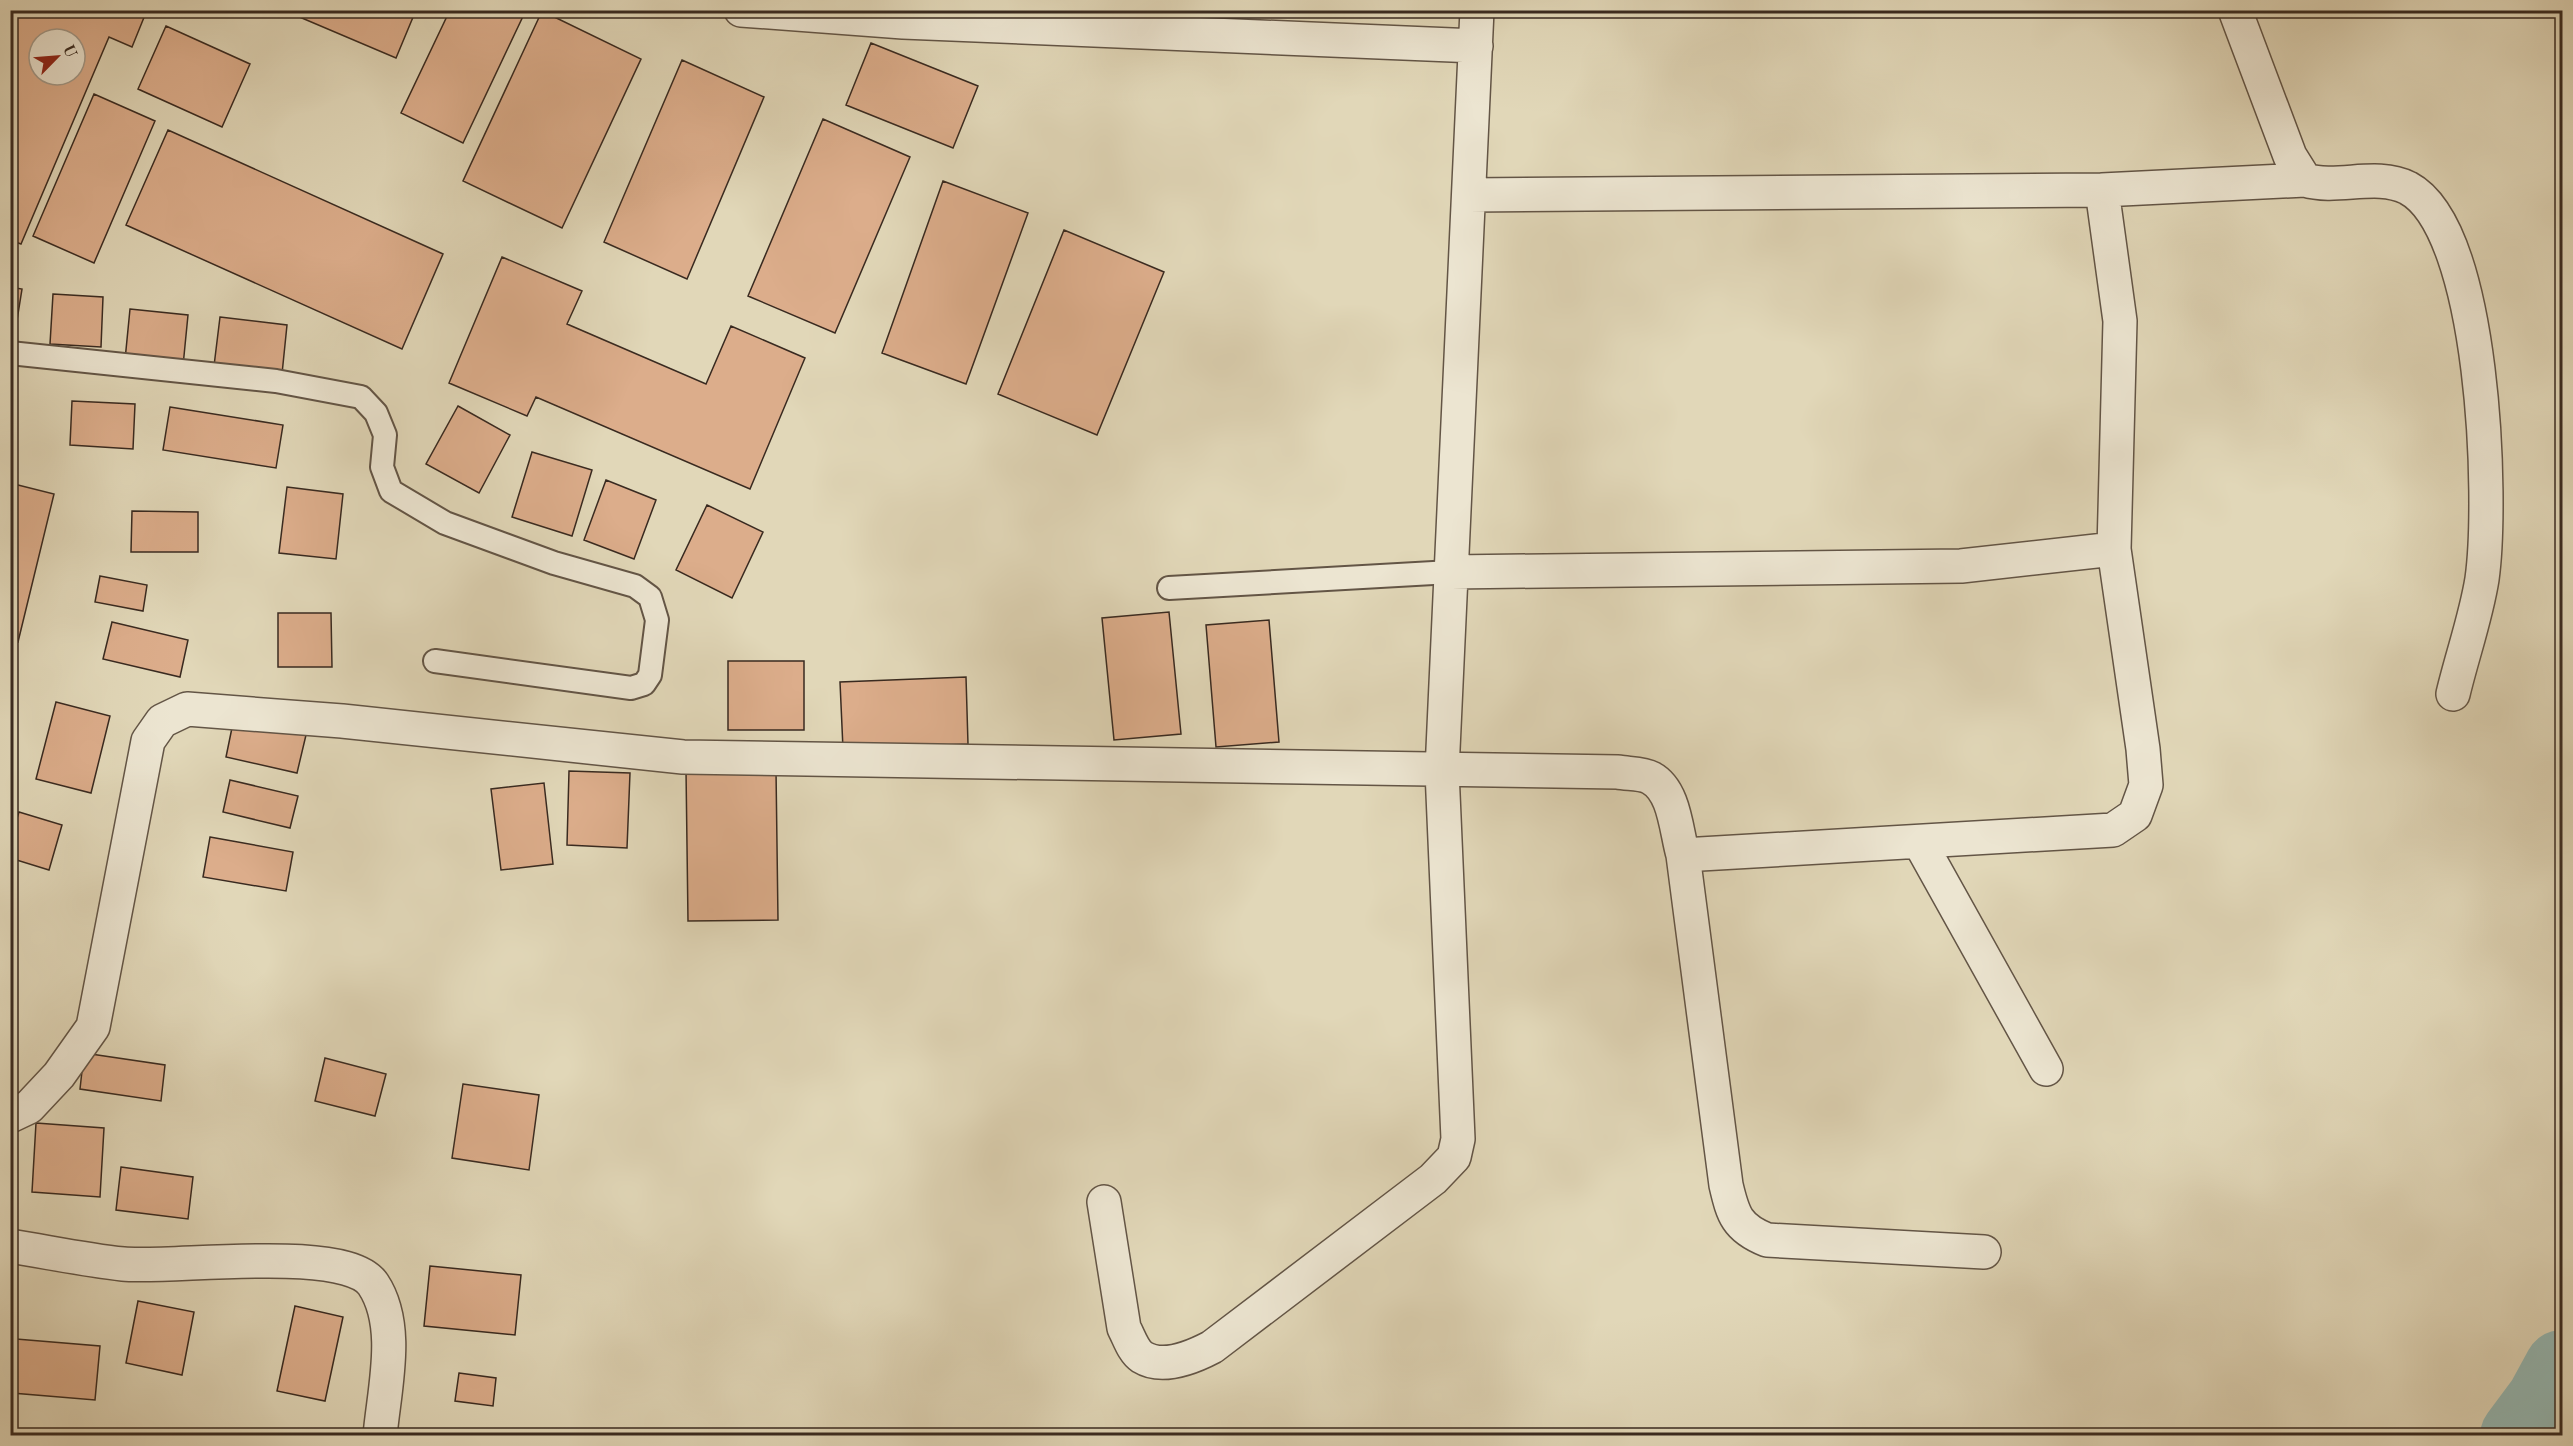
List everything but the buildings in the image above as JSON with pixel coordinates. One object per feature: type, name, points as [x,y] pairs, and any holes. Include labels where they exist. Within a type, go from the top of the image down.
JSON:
[{"type":"street","points":[[741,10],[915,22],[1476,46]]},
{"type":"street","points":[[1104,1202],[1124,1328],[1132,1345],[1142,1357],[1160,1362],[1180,1360],[1190,1358],[1212,1347],[1432,1179],[1454,1157],[1458,1138],[1442,771],[1477,10]]},
{"type":"street","points":[[2235,10],[2290,156],[2305,180]]},
{"type":"street","points":[[1469,195],[2102,190],[2305,180],[2321,184],[2382,181],[2408,188],[2427,203],[2443,230],[2460,278],[2474,338],[2485,417],[2486,528],[2482,580],[2453,694]]},
{"type":"street","points":[[1683,855],[2113,830],[2135,815],[2146,784],[2114,549],[2120,321],[2102,190]]},
{"type":"street","points":[[1451,572],[1961,566],[2114,549]]},
{"type":"street","points":[[10,1116],[29,1107],[59,1075],[93,1027],[148,741],[162,721],[187,709],[342,721],[684,757],[1442,771],[1618,772],[1649,777],[1662,787],[1667,797],[1683,855],[1726,1185],[1733,1212],[1748,1232],[1767,1240],[1984,1252]]},
{"type":"street","points":[[1920,843],[2046,1069]]},
{"type":"street","points":[[10,1246],[125,1264],[302,1261],[352,1270],[371,1282],[384,1306],[388,1342],[380,1436]]},
{"type":"lane","points":[[10,353],[276,381],[361,396],[376,412],[386,435],[382,467],[392,491],[445,523],[554,562],[635,586],[650,597],[657,620],[650,675],[644,684],[631,688],[435,661]]},
{"type":"lane","points":[[1169,588],[1451,572]]},
{"type":"waterway","points":[[2518,1436],[2544,1401],[2562,1368]]}]
